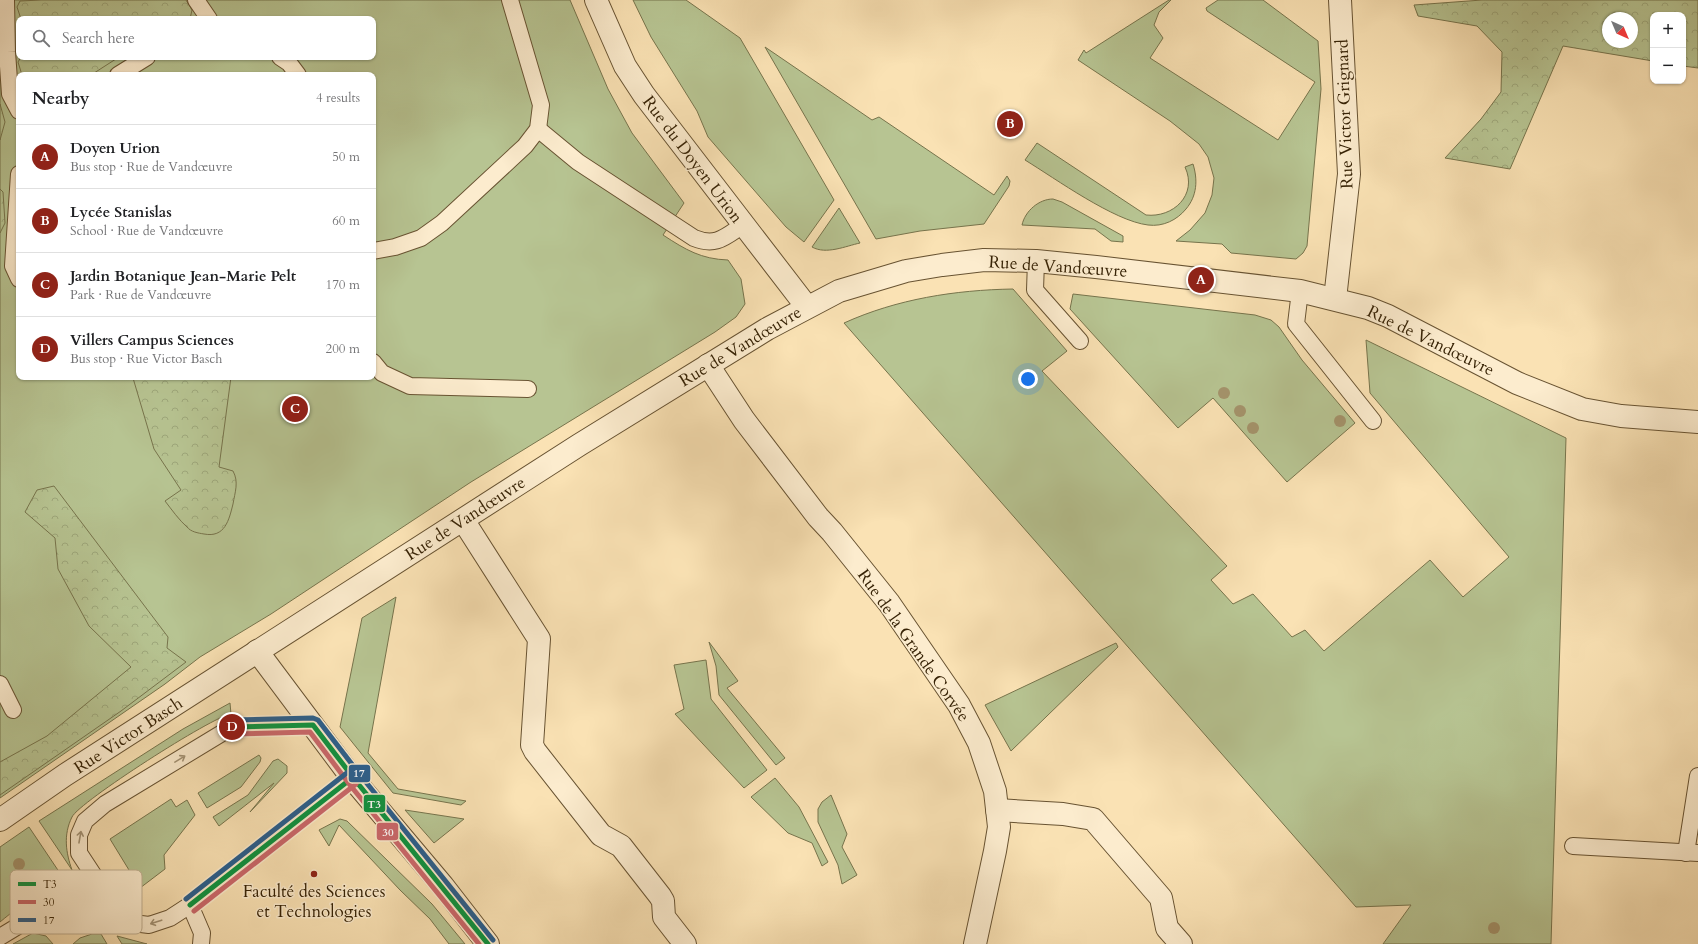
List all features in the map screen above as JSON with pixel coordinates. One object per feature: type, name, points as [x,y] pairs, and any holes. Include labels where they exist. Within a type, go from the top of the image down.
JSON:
[{"type":"street","name":"Rue du Doyen Urion","points":[[596,0],[625,66],[644,95],[807,307]]},
{"type":"street","name":"Rue Victor Grignard","points":[[1335,299],[1349,174],[1340,0]]},
{"type":"street","name":"Rue de Vandœuvre","points":[[257,651],[708,365],[807,307],[839,291],[906,271],[984,260],[1036,261],[1300,291],[1368,308],[1388,316],[1518,383],[1582,409],[1635,418],[1698,422]]},
{"type":"street","name":"Rue de la Grande Corvée","points":[[708,365],[744,420],[799,490],[818,518],[832,532],[889,603],[958,705],[979,743],[992,781],[998,810],[998,827],[995,851],[975,944]]},
{"type":"street","points":[[462,520],[539,639],[532,746],[601,836],[621,846],[651,884],[663,901],[664,917],[685,944]]},
{"type":"street","points":[[257,651],[352,778],[443,886],[488,944]]},
{"type":"street","name":"Rue Victor Basch","points":[[0,820],[65,775],[257,651]]},
{"type":"street","points":[[998,810],[1063,814],[1093,819],[1161,898],[1168,928],[1181,944]]},
{"type":"lane","points":[[6,0],[7,52],[10,94],[16,105]]},
{"type":"lane","points":[[196,0],[207,16]]},
{"type":"lane","points":[[376,250],[421,238],[442,223],[525,146],[538,129],[541,105],[510,0]]},
{"type":"lane","points":[[123,72],[142,60]]},
{"type":"lane","points":[[284,60],[296,72]]},
{"type":"lane","points":[[538,129],[578,162],[694,238],[711,243],[721,239],[743,225]]},
{"type":"lane","points":[[13,270],[16,222]]},
{"type":"lane","points":[[1036,261],[1035,290],[1080,341]]},
{"type":"lane","points":[[1300,291],[1296,324],[1373,421]]},
{"type":"lane","points":[[376,366],[382,373],[410,386],[528,389]]},
{"type":"lane","points":[[0,684],[14,710]]},
{"type":"lane","points":[[90,870],[79,853],[79,835],[85,821],[105,804],[232,727],[313,725]]},
{"type":"lane","points":[[1573,846],[1692,853],[1698,776]]},
{"type":"lane","points":[[142,924],[149,925],[170,918],[190,905],[352,778]]},
{"type":"lane","points":[[190,905],[202,932],[202,944]]},
{"type":"lane","points":[[0,937],[10,931]]},
{"type":"green space","points":[[0,0],[570,0],[608,89],[632,133],[684,203],[663,235],[694,253],[710,258],[728,260],[741,279],[745,304],[736,317],[715,332],[471,482],[271,614],[200,657],[165,684],[0,798]]},
{"type":"green space","points":[[186,0],[192,10],[191,16],[20,16],[17,7],[20,1]]},
{"type":"green space","points":[[633,0],[686,0],[740,38],[834,200],[804,242],[786,227],[708,137],[697,111],[651,37]]},
{"type":"green space","points":[[1171,0],[1159,12],[1154,25],[1163,38],[1150,58],[1278,140],[1315,82],[1207,11],[1206,8],[1218,0],[1263,0],[1318,41],[1321,89],[1307,246],[1303,253],[1296,259],[1231,253],[1222,244],[1176,241],[1190,230],[1205,213],[1212,195],[1214,178],[1208,157],[1199,144],[1170,121],[1078,60],[1084,50],[1086,53]]},
{"type":"green space","points":[[1482,0],[1698,0],[1698,68],[1686,66],[1686,12],[1650,12],[1650,60],[1563,46],[1510,169],[1445,158],[1481,119],[1501,92],[1502,52],[1477,26],[1418,16],[1414,5]]},
{"type":"green space","points":[[765,47],[872,120],[879,117],[994,195],[1007,176],[1010,181],[1009,186],[984,224],[920,231],[876,239]]},
{"type":"green space","points":[[19,60],[114,60],[96,72],[21,72],[18,62]]},
{"type":"green space","points":[[0,104],[5,122],[0,140]]},
{"type":"green space","points":[[1037,143],[1146,215],[1165,213],[1174,209],[1180,203],[1188,187],[1188,177],[1185,167],[1193,164],[1196,176],[1196,188],[1190,204],[1182,213],[1169,222],[1159,225],[1148,225],[1134,222],[1102,208],[1025,160]]},
{"type":"green space","points":[[0,189],[3,192],[5,223],[0,233]]},
{"type":"green space","points":[[1053,199],[1062,202],[1123,236],[1123,242],[1111,241],[1095,229],[1022,225],[1026,215],[1033,207],[1043,201]]},
{"type":"green space","points":[[839,208],[860,243],[830,250],[812,247]]},
{"type":"green space","points":[[1013,289],[1067,351],[1042,371],[1227,566],[1211,580],[1233,604],[1253,594],[1292,637],[1305,630],[1324,651],[1430,560],[1463,597],[1509,557],[1370,393],[1366,340],[1566,438],[1551,944],[1383,944],[1411,905],[1356,907],[844,323],[885,308],[927,297],[970,291]]},
{"type":"green space","points":[[1073,294],[1255,315],[1271,320],[1279,327],[1302,360],[1355,423],[1287,482],[1213,398],[1178,428],[1070,309]]},
{"type":"green space","points":[[134,380],[231,380],[219,467],[233,471],[236,479],[236,487],[228,522],[221,530],[211,535],[199,533],[189,529],[178,518],[165,501],[181,490],[154,449]]},
{"type":"green space","points":[[54,486],[168,637],[167,648],[186,662],[121,711],[0,795],[0,762],[47,736],[131,667],[89,626],[58,569],[55,538],[25,512],[37,490]]},
{"type":"green space","points":[[396,597],[368,753],[398,789],[466,801],[461,805],[393,793],[340,727],[362,618]]},
{"type":"green space","points":[[709,642],[738,681],[727,688],[785,758],[776,765],[719,695],[716,666]]},
{"type":"green space","points":[[1116,643],[1118,647],[1011,751],[985,705]]},
{"type":"green space","points":[[706,660],[711,699],[767,770],[744,788],[675,714],[684,709],[674,665]]},
{"type":"green space","points":[[230,703],[231,714],[219,718],[147,761],[80,808],[72,817],[66,837],[68,857],[72,870],[39,821],[183,729]]},
{"type":"green space","points":[[259,755],[261,758],[260,762],[241,787],[207,808],[198,793]]},
{"type":"green space","points":[[278,759],[287,766],[287,773],[250,812],[274,783],[219,826],[213,817],[248,795],[273,761]]},
{"type":"green space","points":[[775,778],[799,807],[828,862],[822,866],[812,843],[788,833],[751,797]]},
{"type":"green space","points":[[831,795],[847,834],[842,847],[857,875],[842,884],[838,865],[818,822],[818,809],[822,802]]},
{"type":"green space","points":[[171,799],[176,807],[187,800],[195,815],[164,855],[165,869],[142,886],[142,870],[129,870],[110,839]]},
{"type":"green space","points":[[405,810],[464,819],[434,843]]},
{"type":"green space","points":[[340,819],[347,821],[432,904],[465,944],[449,944],[430,919],[400,890],[339,825],[329,846],[319,830]]},
{"type":"green space","points":[[29,827],[58,870],[10,870],[10,914],[0,922],[0,847]]},
{"type":"green space","points":[[31,934],[37,934],[46,936],[53,944],[13,944]]},
{"type":"green space","points":[[92,934],[101,934],[107,944],[73,944],[80,938]]},
{"type":"green space","points":[[117,936],[147,944],[122,944]]},
{"type":"transit line","name":"17","points":[[232,720],[313,718],[318,720],[361,776],[493,940]]},
{"type":"transit line","name":"T3","points":[[232,727],[313,725],[355,780],[488,944]]},
{"type":"transit line","name":"30","points":[[232,734],[310,732],[350,785],[479,944]]},
{"type":"transit line","name":"17","points":[[186,899],[348,772]]},
{"type":"transit line","name":"T3","points":[[190,905],[352,778]]},
{"type":"transit line","name":"30","points":[[194,911],[356,784]]},
{"type":"place","name":"Lycée Stanislas","points":[[1010,124]]},
{"type":"place","name":"Doyen Urion","points":[[1201,280]]},
{"type":"place","name":"Jardin Botanique Jean-Marie Pelt","points":[[295,409]]},
{"type":"place","name":"Villers Campus Sciences","points":[[232,727]]},
{"type":"place","name":"Faculté des Sciences et Technologies","points":[[314,874]]}]
